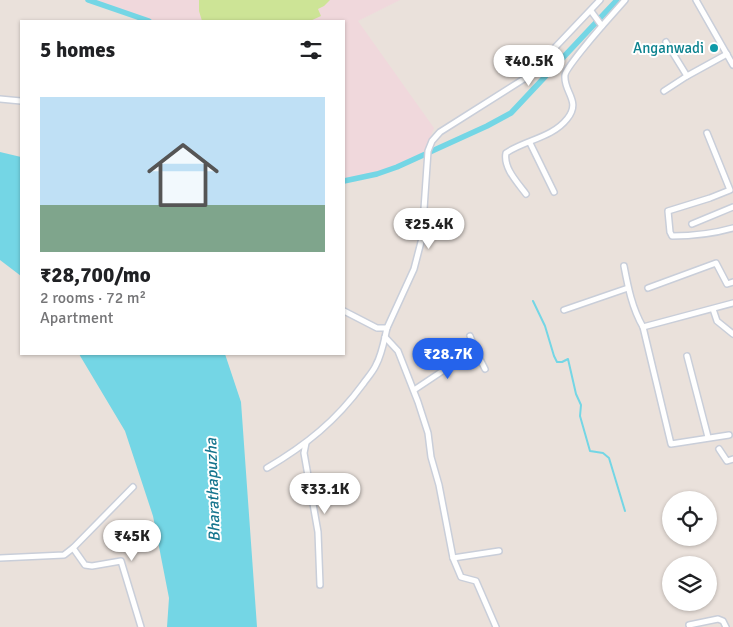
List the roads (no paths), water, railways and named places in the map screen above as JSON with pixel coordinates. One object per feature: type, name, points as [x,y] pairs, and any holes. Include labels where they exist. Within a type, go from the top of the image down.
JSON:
[{"type":"street","points":[[267,468],[297,450],[319,433],[354,396],[376,366],[387,328],[414,269],[422,238],[428,151],[432,141],[440,132],[527,77],[600,0]]},
{"type":"street","points":[[526,194],[513,176],[505,159],[506,153],[552,131],[568,118],[573,109],[572,97],[566,83],[566,72],[625,0]]},
{"type":"street","points":[[696,0],[733,65]]},
{"type":"street","points":[[591,11],[602,26]]},
{"type":"street","points":[[666,42],[687,76]]},
{"type":"street","points":[[664,91],[726,54]]},
{"type":"street","points":[[0,99],[20,101]]},
{"type":"street","points":[[707,133],[733,195]]},
{"type":"street","points":[[530,143],[554,192]]},
{"type":"street","points":[[730,190],[672,209],[668,211],[668,214],[672,236],[712,234],[733,228]]},
{"type":"street","points":[[692,224],[733,207]]},
{"type":"street","points":[[648,288],[716,263],[727,284],[733,282]]},
{"type":"street","points":[[624,266],[636,315],[643,328],[671,444],[729,435]]},
{"type":"street","points":[[564,310],[622,288],[628,288]]},
{"type":"street","points":[[643,328],[733,303]]},
{"type":"street","points":[[713,309],[717,320],[733,334]]},
{"type":"street","points":[[345,312],[377,328],[387,328]]},
{"type":"street","points":[[470,336],[484,370]]},
{"type":"street","points":[[385,337],[398,351],[414,390],[428,433],[431,457],[439,485],[453,558],[461,577],[476,581],[496,627]]},
{"type":"street","points":[[414,390],[447,368],[478,355]]},
{"type":"street","points":[[687,356],[708,437]]},
{"type":"street","points":[[306,442],[304,453],[318,532],[320,585]]},
{"type":"street","points":[[719,449],[727,461],[733,459]]},
{"type":"street","points":[[0,558],[64,555],[133,487]]},
{"type":"street","points":[[73,548],[85,565],[92,566],[121,560],[140,627]]},
{"type":"street","points":[[453,558],[499,551]]},
{"type":"street","points":[[689,625],[718,619],[726,627]]},
{"type":"water","points":[[0,152],[20,157],[20,275],[0,260]]},
{"type":"water","name":"Bharathapuzha","points":[[80,355],[225,355],[241,402],[257,627],[167,627],[169,598],[153,516],[125,431]]},
{"type":"waterway","points":[[88,0],[146,20]]},
{"type":"waterway","points":[[345,181],[377,174],[397,167],[511,113],[617,0]]},
{"type":"waterway","points":[[533,301],[545,326],[557,362],[568,359],[576,394],[581,405],[580,416],[590,451],[603,453],[609,458],[625,511]]},
{"type":"place","name":"Anganwadi","points":[[714,48]]}]
